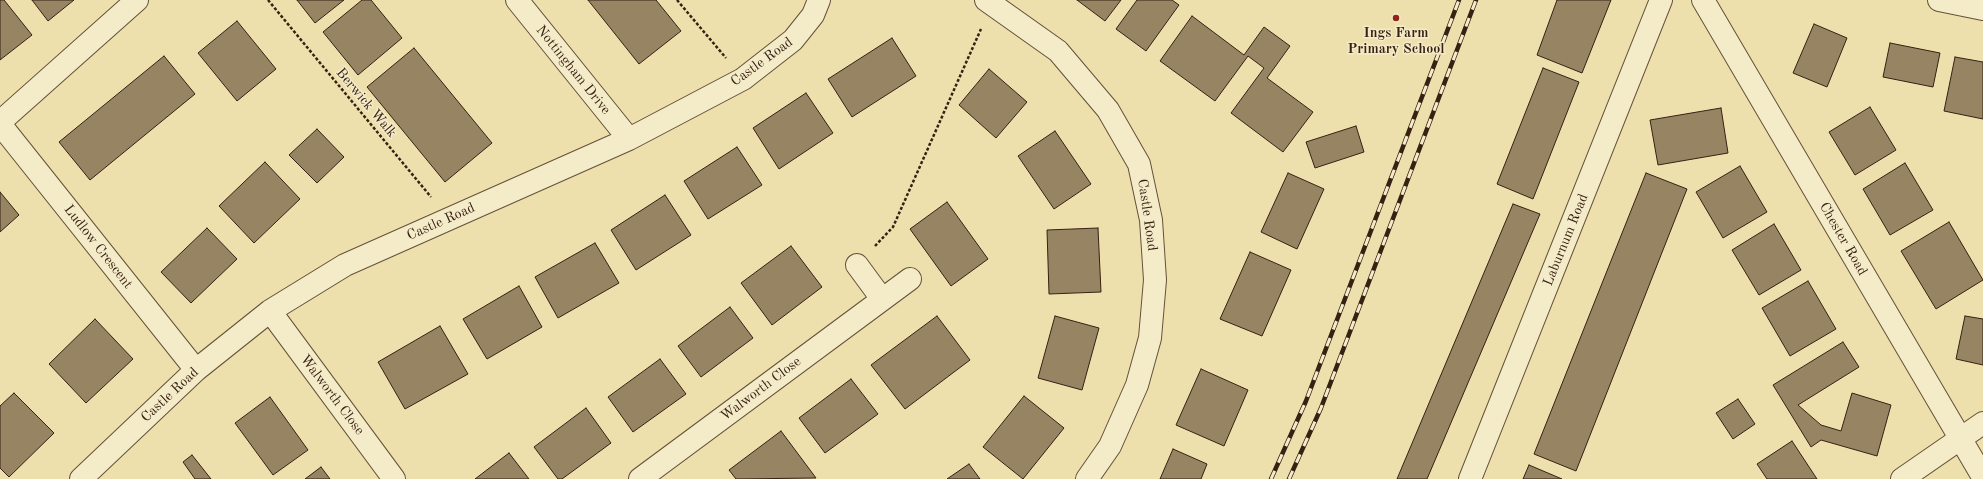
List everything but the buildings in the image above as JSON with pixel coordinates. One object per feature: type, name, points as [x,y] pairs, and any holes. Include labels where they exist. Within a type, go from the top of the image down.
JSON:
[{"type":"street","name":"Ludlow Crescent","points":[[137,0],[0,123],[196,370]]},
{"type":"street","name":"Nottingham Drive","points":[[517,0],[629,139]]},
{"type":"street","name":"Castle Road","points":[[81,479],[196,370],[270,311],[345,264],[629,139],[743,78],[793,40],[813,15],[819,0]]},
{"type":"street","name":"Laburnum Road","points":[[1470,479],[1661,0]]},
{"type":"street","name":"Chester Road","points":[[1703,0],[1983,477]]},
{"type":"street","points":[[1939,0],[1983,9]]},
{"type":"street","name":"Castle Road","points":[[989,2],[1058,51],[1108,110],[1139,164],[1150,213],[1155,280],[1150,338],[1137,385],[1110,446],[1087,479]]},
{"type":"street","points":[[857,265],[882,299]]},
{"type":"street","name":"Walworth Close","points":[[640,479],[910,279]]},
{"type":"street","name":"Walworth Close","points":[[270,311],[394,479]]},
{"type":"street","points":[[1902,479],[1983,423]]},
{"type":"path","name":"Berwick Walk","points":[[268,0],[449,219]]},
{"type":"path","points":[[678,0],[743,78]]},
{"type":"path","points":[[857,265],[893,227],[989,2]]},
{"type":"railway","points":[[1271,479],[1306,401],[1459,0]]},
{"type":"railway","points":[[1289,479],[1321,408],[1476,0]]},
{"type":"place","name":"Ings Farm Primary School","points":[[1396,18]]}]
